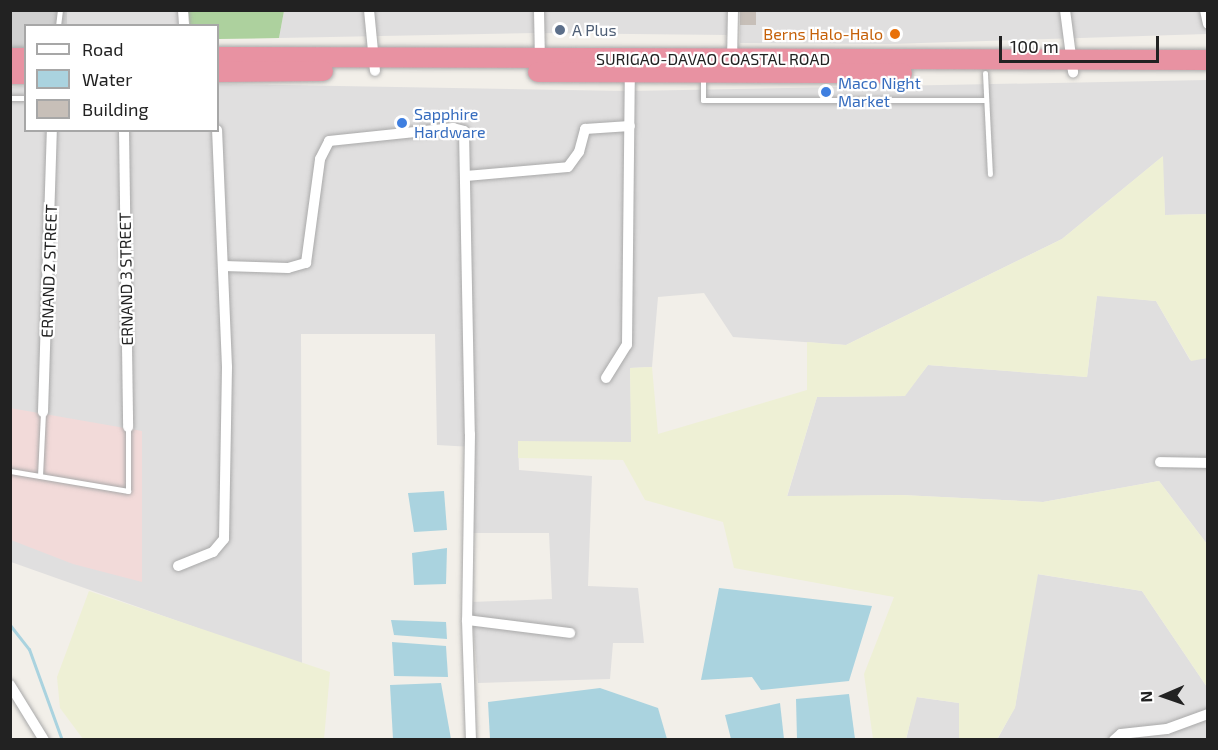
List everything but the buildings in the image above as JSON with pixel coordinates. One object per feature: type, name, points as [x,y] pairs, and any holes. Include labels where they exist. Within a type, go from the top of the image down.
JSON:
[{"type":"highway","name":"SURIGAO-DAVAO COASTAL ROAD","points":[[219,57],[375,65],[1073,67],[1208,74]]},
{"type":"highway","name":"SURIGAO-DAVAO COASTAL ROAD","points":[[540,66],[630,73],[703,73],[732,65],[985,73],[1208,60]]},
{"type":"highway","name":"SURIGAO-DAVAO COASTAL ROAD","points":[[219,72],[375,65]]},
{"type":"street","points":[[369,10],[375,65]]},
{"type":"street","points":[[539,10],[540,66]]},
{"type":"street","points":[[732,10],[732,65]]},
{"type":"street","points":[[1065,10],[1073,67]]},
{"type":"street","points":[[1205,10],[1208,24]]},
{"type":"street","points":[[606,378],[627,345],[630,73]]},
{"type":"street","points":[[466,177],[568,167],[579,153],[585,129],[630,126]]},
{"type":"street","points":[[224,266],[288,268],[306,263],[321,151],[336,138],[462,129],[466,137],[470,434],[466,620],[471,740]]},
{"type":"street","name":"ERNAND 2 STREET","points":[[43,412],[52,132]]},
{"type":"street","name":"ERNAND 3 STREET","points":[[124,132],[128,427]]},
{"type":"street","points":[[178,566],[213,552],[224,539],[224,266],[217,132]]},
{"type":"street","points":[[1160,462],[1208,463]]},
{"type":"street","points":[[466,620],[570,633]]},
{"type":"street","points":[[10,685],[44,740]]},
{"type":"street","points":[[1114,740],[1121,734],[1167,729],[1208,714]]},
{"type":"lane","points":[[703,73],[703,100],[986,100]]},
{"type":"lane","points":[[985,73],[990,174]]},
{"type":"lane","points":[[40,476],[43,412]]},
{"type":"lane","points":[[10,471],[128,491],[128,427]]},
{"type":"shaded area","points":[[67,10],[181,11],[182,24],[67,24]]},
{"type":"shaded area","points":[[10,11],[67,11],[67,24],[24,24],[24,49],[11,49]]},
{"type":"shaded area","points":[[284,11],[729,11],[728,35],[536,33],[279,38]]},
{"type":"shaded area","points":[[740,11],[1207,11],[1207,34],[889,44],[740,43]]},
{"type":"shaded area","points":[[1207,80],[1207,214],[1165,215],[1162,157],[1062,239],[846,345],[733,337],[704,293],[658,297],[652,367],[630,368],[632,443],[518,442],[519,470],[592,476],[588,586],[638,588],[644,643],[613,643],[610,679],[478,683],[471,602],[552,599],[549,533],[471,533],[472,447],[437,445],[435,334],[301,334],[302,665],[11,562],[10,87],[24,86],[24,132],[219,132],[219,84],[628,91]]},
{"type":"shaded area","points":[[1097,295],[1156,301],[1190,360],[1207,358],[1207,544],[1159,481],[1043,502],[901,495],[787,497],[817,397],[904,396],[928,365],[1087,377]]},
{"type":"shaded area","points":[[10,408],[142,431],[142,582],[73,564],[11,540]]},
{"type":"shaded area","points":[[1037,574],[1142,591],[1207,687],[1207,739],[997,740],[1015,707]]},
{"type":"shaded area","points":[[916,697],[959,703],[959,739],[906,740]]},
{"type":"green space","points":[[188,11],[284,11],[279,38],[219,39],[219,24],[190,24]]},
{"type":"green space","points":[[1163,156],[1165,215],[1207,214],[1207,358],[1191,361],[1156,301],[1097,296],[1087,377],[928,365],[905,396],[817,397],[787,496],[901,495],[1043,502],[1159,481],[1207,544],[1207,687],[1142,591],[1038,574],[1015,708],[997,739],[959,739],[959,703],[917,697],[906,739],[873,739],[864,674],[894,597],[734,568],[723,522],[645,500],[623,460],[518,458],[518,441],[631,442],[630,368],[652,367],[658,434],[807,390],[807,342],[846,345],[1062,239]]},
{"type":"green space","points":[[89,591],[330,672],[324,739],[83,739],[60,708],[57,677]]},
{"type":"water","points":[[444,491],[447,530],[414,532],[408,493]]},
{"type":"water","points":[[447,548],[446,584],[414,585],[412,553]]},
{"type":"water","points":[[719,588],[872,606],[849,681],[761,690],[752,677],[701,680]]},
{"type":"water","points":[[391,620],[446,622],[447,639],[394,635]]},
{"type":"water","points":[[392,642],[446,646],[448,677],[394,676]]},
{"type":"water","points":[[441,683],[451,739],[393,739],[390,685]]},
{"type":"water","points":[[600,688],[658,708],[667,739],[490,739],[488,702]]},
{"type":"water","points":[[849,694],[855,739],[797,739],[796,699]]},
{"type":"water","points":[[780,703],[784,739],[731,739],[725,715]]},
{"type":"waterway","points":[[10,625],[29,649],[62,740]]},
{"type":"place","name":"A Plus","points":[[560,30]]},
{"type":"place","name":"Berns Halo-Halo","points":[[895,34]]},
{"type":"place","name":"Maco Night Market","points":[[826,92]]},
{"type":"place","name":"Sapphire Hardware","points":[[402,123]]}]
